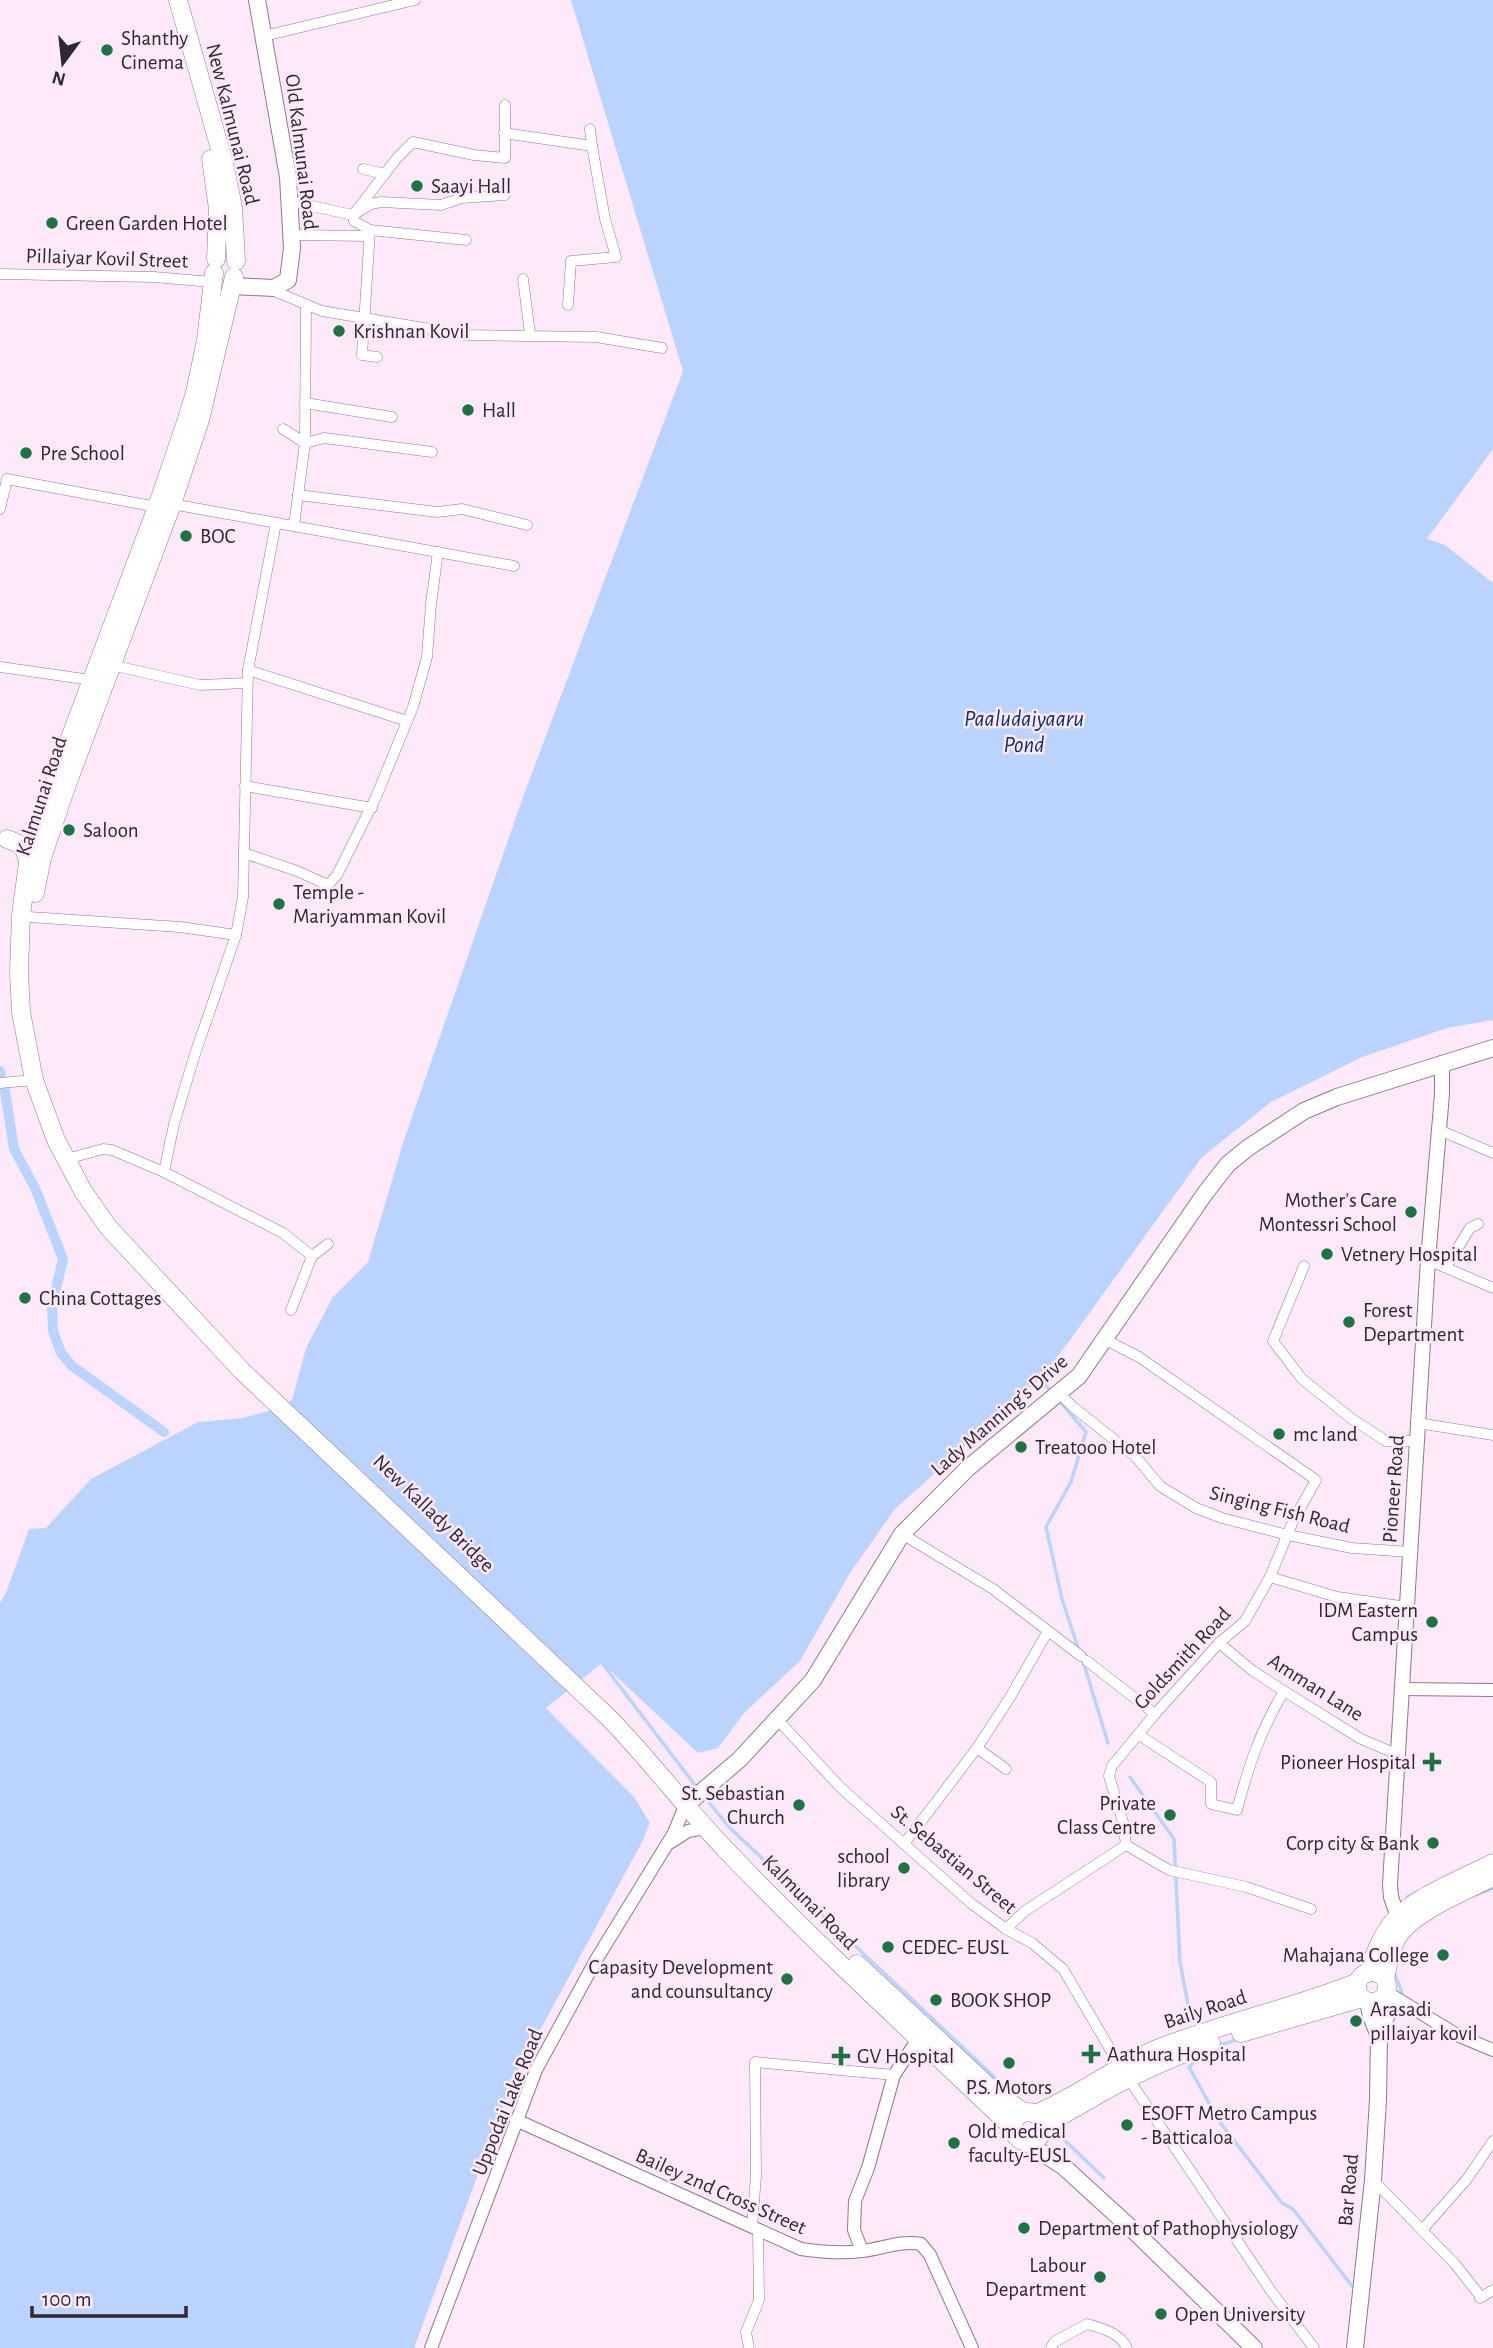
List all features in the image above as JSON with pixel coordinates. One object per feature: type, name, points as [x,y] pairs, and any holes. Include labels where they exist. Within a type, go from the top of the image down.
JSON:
[{"type":"highway","name":"New Kalmunai Road","points":[[168,0],[213,166],[218,209],[214,271]]},
{"type":"highway","name":"New Kalmunai Road","points":[[178,0],[224,163],[233,207],[234,274]]},
{"type":"highway","points":[[214,271],[227,255],[234,274]]},
{"type":"highway","name":"Kalmunai Road","points":[[214,271],[208,329],[195,393],[164,506],[42,858],[29,917],[27,999],[38,1079],[74,1157],[113,1222],[244,1368]]},
{"type":"highway","name":"Kalmunai Road","points":[[234,274],[209,387],[164,506],[91,680],[35,839],[28,863],[21,915],[19,972],[21,1012],[55,1140],[83,1191],[108,1227],[244,1368]]},
{"type":"highway","points":[[4,839],[18,843],[26,850],[28,863]]},
{"type":"highway","name":"New Kallady Bridge","points":[[244,1368],[588,1695]]},
{"type":"highway","name":"Kalmunai Road","points":[[588,1695],[678,1787],[706,1828],[918,2039],[1019,2135]]},
{"type":"highway","name":"Kalmunai Road","points":[[588,1695],[752,1869],[988,2086],[1030,2113]]},
{"type":"highway","name":"Bar Road","points":[[1373,1989],[1378,1946],[1398,1917],[1418,1902],[1493,1863]]},
{"type":"highway","name":"Bar Road","points":[[1373,1989],[1394,1943],[1404,1928],[1424,1914],[1493,1877]]},
{"type":"highway","name":"Baily Road","points":[[1042,2132],[1123,2072],[1172,2043],[1272,2011],[1373,1989]]},
{"type":"highway","name":"Baily Road","points":[[1030,2113],[1123,2072]]},
{"type":"highway","points":[[1030,2113],[1042,2122],[1042,2132],[1036,2140],[1019,2135],[1016,2119],[1030,2113]]},
{"type":"main road","name":"Old Kalmunai Road","points":[[257,0],[288,177],[292,235],[291,272],[288,279],[281,286],[264,287]]},
{"type":"main road","points":[[234,274],[264,287]]},
{"type":"main road","name":"Lady Manning’s Drive","points":[[688,1804],[740,1759],[813,1681],[902,1534],[968,1468],[1079,1376],[1228,1164],[1304,1111],[1336,1097],[1493,1048]]},
{"type":"main road","name":"Pioneer Road","points":[[1398,1917],[1390,1884],[1442,1063]]},
{"type":"main road","points":[[678,1787],[693,1791],[712,1784]]},
{"type":"main road","name":"Bar Road","points":[[1355,2348],[1373,2180],[1379,2036],[1387,2014],[1386,2005],[1373,1989]]},
{"type":"main road","points":[[1042,2132],[1064,2166]]},
{"type":"main road","points":[[1019,2135],[1064,2166],[1254,2348]]},
{"type":"street","points":[[264,36],[415,0]]},
{"type":"street","points":[[369,233],[354,221],[353,215],[397,158],[413,142],[474,155],[505,158],[505,105]]},
{"type":"street","points":[[568,305],[571,261],[616,257],[605,219],[590,129]]},
{"type":"street","points":[[504,133],[592,146]]},
{"type":"street","points":[[363,169],[385,174]]},
{"type":"street","points":[[289,201],[353,215],[371,204],[381,202],[441,205],[462,198],[505,195]]},
{"type":"street","points":[[369,233],[362,355],[377,357]]},
{"type":"street","points":[[292,235],[369,233],[466,240]]},
{"type":"street","name":"Pillaiyar Kovil Street","points":[[0,274],[155,276],[214,271]]},
{"type":"street","points":[[523,279],[530,334]]},
{"type":"street","points":[[264,287],[322,312],[466,335],[596,337],[662,348]]},
{"type":"street","points":[[294,526],[304,443],[306,305]]},
{"type":"street","points":[[305,403],[392,417]]},
{"type":"street","points":[[283,429],[304,443],[324,438],[432,452]]},
{"type":"street","points":[[0,509],[7,479],[294,526],[514,566]]},
{"type":"street","points":[[298,495],[437,512],[461,509],[527,525]]},
{"type":"street","points":[[164,1172],[174,1124],[236,934],[243,897],[248,670],[276,523]]},
{"type":"street","points":[[244,853],[328,885],[337,875],[372,808],[407,721],[427,657],[438,552]]},
{"type":"street","points":[[111,665],[200,685],[247,683]]},
{"type":"street","points":[[0,667],[91,680]]},
{"type":"street","points":[[248,670],[407,721]]},
{"type":"street","points":[[245,786],[372,808]]},
{"type":"street","points":[[4,839],[35,839]]},
{"type":"street","points":[[29,917],[180,927],[236,934]]},
{"type":"street","points":[[0,1083],[38,1079]]},
{"type":"street","points":[[1439,1130],[1493,1153]]},
{"type":"street","points":[[74,1157],[103,1149],[112,1150],[164,1172],[283,1233],[312,1256]]},
{"type":"street","points":[[1446,1267],[1470,1228],[1478,1224]]},
{"type":"street","points":[[291,1310],[312,1256],[328,1244]]},
{"type":"street","points":[[1428,1260],[1493,1288]]},
{"type":"street","points":[[1304,1266],[1273,1341],[1301,1379],[1352,1419],[1386,1441],[1417,1441]]},
{"type":"street","name":"Goldsmith Road","points":[[1106,1340],[1139,1357],[1279,1457],[1316,1480],[1293,1521],[1270,1577],[1245,1620],[1219,1643],[1154,1714],[1112,1766],[1109,1776],[1123,1822],[1126,1845]]},
{"type":"street","name":"Singing Fish Road","points":[[1058,1392],[1073,1408],[1135,1456],[1160,1486],[1196,1508],[1288,1535],[1352,1548],[1410,1552]]},
{"type":"street","points":[[1418,1423],[1493,1435]]},
{"type":"street","points":[[902,1534],[993,1589],[1154,1714]]},
{"type":"street","points":[[1270,1577],[1337,1597],[1407,1607]]},
{"type":"street","points":[[904,1844],[977,1748],[1048,1631]]},
{"type":"street","name":"Amman Lane","points":[[1219,1643],[1253,1671],[1284,1691],[1362,1739],[1397,1754]]},
{"type":"street","points":[[1401,1689],[1493,1690]]},
{"type":"street","points":[[1139,1735],[1211,1782],[1211,1804],[1237,1810],[1251,1757],[1284,1691]]},
{"type":"street","name":"St. Sebastian Street","points":[[778,1720],[840,1787],[972,1904],[1006,1929],[1032,1943],[1063,1969],[1123,2072],[1271,2291],[1314,2348]]},
{"type":"street","points":[[977,1748],[1006,1769]]},
{"type":"street","name":"Uppodai Lake Road","points":[[431,2348],[536,2070],[559,2024],[674,1833],[688,1804]]},
{"type":"street","name":"Uppodai Lake Road","points":[[665,1847],[688,1831],[706,1828]]},
{"type":"street","points":[[1006,1929],[1026,1911],[1126,1845],[1169,1870],[1246,1887],[1311,1909]]},
{"type":"street","points":[[1373,1989],[1457,2035],[1493,2050]]},
{"type":"street","points":[[862,2251],[854,2230],[855,2201],[894,2076],[918,2039]]},
{"type":"street","points":[[749,2348],[746,2332],[759,2300],[755,2228],[755,2062],[894,2076]]},
{"type":"street","name":"Bailey 2nd Cross Street","points":[[516,2120],[801,2249],[827,2253],[862,2251],[908,2242],[921,2244],[930,2255],[972,2348]]},
{"type":"street","points":[[1422,2230],[1467,2179],[1493,2141]]},
{"type":"street","points":[[1373,2180],[1455,2264],[1480,2297],[1493,2290]]},
{"type":"street","points":[[1051,2348],[1054,2342],[1087,2324],[1106,2329],[1124,2342],[1127,2348]]},
{"type":"water","name":"Paaludaiyaaru Pond","points":[[571,0],[1493,0],[1493,449],[1427,539],[1445,545],[1493,583],[1493,1020],[1447,1028],[1362,1057],[1271,1102],[1202,1157],[1040,1379],[895,1509],[850,1573],[800,1661],[744,1713],[718,1748],[698,1753],[602,1663],[546,1708],[634,1797],[650,1823],[512,2082],[414,2348],[0,2348],[0,1603],[29,1529],[46,1528],[91,1479],[198,1422],[243,1418],[272,1410],[292,1400],[306,1348],[333,1297],[368,1262],[403,1143],[523,797],[683,371]]},
{"type":"waterway","points":[[0,1071],[1,1077]]},
{"type":"waterway","points":[[5,1091],[14,1149],[35,1188],[63,1259],[52,1306],[53,1331],[61,1353],[72,1366],[164,1432]]},
{"type":"waterway","points":[[1040,1379],[1051,1391]]},
{"type":"waterway","points":[[1058,1399],[1086,1432],[1071,1482],[1046,1527],[1062,1599],[1079,1651]]},
{"type":"waterway","points":[[1083,1661],[1108,1743]]},
{"type":"waterway","points":[[602,1663],[698,1789]]},
{"type":"waterway","points":[[1130,1777],[1174,1839],[1180,1962],[1190,2015]]},
{"type":"waterway","points":[[703,1795],[729,1827],[1007,2089]]},
{"type":"waterway","points":[[1473,1896],[1493,1888]]},
{"type":"waterway","points":[[1407,1897],[1419,1891]]},
{"type":"waterway","points":[[1394,1972],[1402,1993]]},
{"type":"waterway","points":[[1217,2046],[1239,2039]]},
{"type":"waterway","points":[[1197,2059],[1189,2067],[1219,2121],[1282,2203],[1293,2209],[1352,2286]]},
{"type":"waterway","points":[[1056,2127],[1056,2132],[1104,2178]]},
{"type":"place","name":"Shanthy Cinema","points":[[107,50]]},
{"type":"place","name":"Saayi Hall","points":[[417,186]]},
{"type":"place","name":"Green Garden Hotel","points":[[52,223]]},
{"type":"place","name":"Krishnan Kovil","points":[[339,331]]},
{"type":"place","name":"Hall","points":[[468,410]]},
{"type":"place","name":"Pre School","points":[[26,453]]},
{"type":"place","name":"BOC","points":[[186,536]]},
{"type":"place","name":"Saloon","points":[[69,830]]},
{"type":"place","name":"Temple - Mariyamman Kovil","points":[[279,904]]},
{"type":"place","name":"Mother's Care Montessri School","points":[[1411,1212]]},
{"type":"place","name":"Vetnery Hospital","points":[[1327,1254]]},
{"type":"place","name":"China Cottages","points":[[25,1298]]},
{"type":"place","name":"Forest Department","points":[[1349,1322]]},
{"type":"place","name":"mc land","points":[[1279,1434]]},
{"type":"place","name":"Treatooo Hotel","points":[[1021,1447]]},
{"type":"place","name":"IDM Eastern Campus","points":[[1432,1622]]},
{"type":"place","name":"Pioneer Hospital","points":[[1432,1762]]},
{"type":"place","name":"St. Sebastian Church","points":[[799,1805]]},
{"type":"place","name":"Private Class Centre","points":[[1170,1815]]},
{"type":"place","name":"Corp city & Bank","points":[[1433,1843]]},
{"type":"place","name":"school library","points":[[904,1868]]},
{"type":"place","name":"CEDEC- EUSL","points":[[888,1947]]},
{"type":"place","name":"Mahajana College","points":[[1443,1955]]},
{"type":"place","name":"Capasity Development and counsultancy","points":[[787,1979]]},
{"type":"place","name":"BOOK SHOP","points":[[936,2000]]},
{"type":"place","name":"Arasadi pillaiyar kovil","points":[[1356,2021]]},
{"type":"place","name":"Aathura Hospital","points":[[1091,2054]]},
{"type":"place","name":"GV Hospital","points":[[841,2056]]},
{"type":"place","name":"P.S. Motors","points":[[1009,2063]]},
{"type":"place","name":"ESOFT Metro Campus - Batticaloa","points":[[1127,2125]]},
{"type":"place","name":"Old medical faculty-EUSL","points":[[954,2143]]},
{"type":"place","name":"Department of Pathophysiology","points":[[1024,2228]]},
{"type":"place","name":"Labour Department","points":[[1100,2277]]},
{"type":"place","name":"Open University","points":[[1161,2314]]}]
